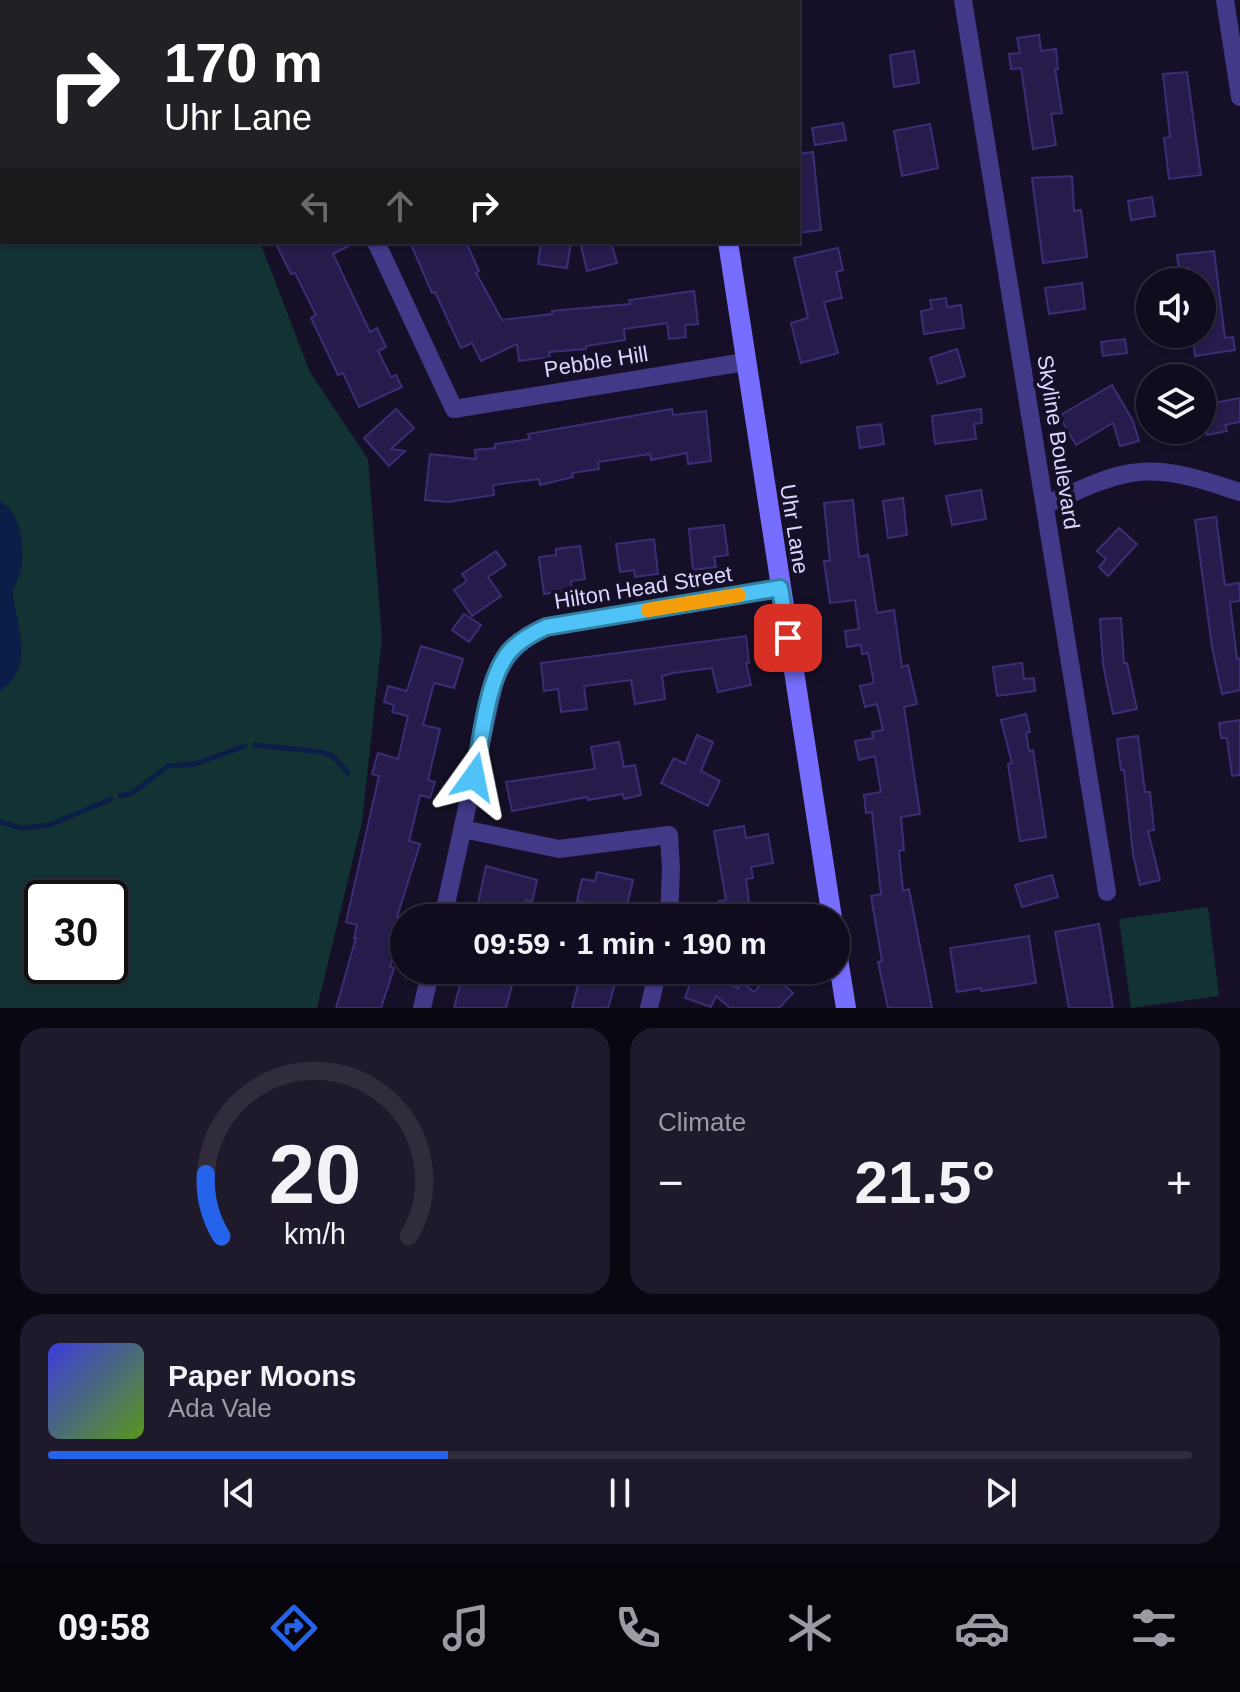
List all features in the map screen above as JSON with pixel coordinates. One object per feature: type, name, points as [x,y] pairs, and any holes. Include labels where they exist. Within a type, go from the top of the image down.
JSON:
[{"type":"street","name":"Skyline Boulevard","points":[[963,0],[1107,892]]},
{"type":"street","points":[[1225,0],[1240,97]]},
{"type":"street","name":"Pebble Hill","points":[[377,244],[454,409],[745,362]]},
{"type":"street","name":"Uhr Lane","points":[[728,244],[830,904]]},
{"type":"street","points":[[1045,505],[1105,480],[1131,473],[1159,472],[1194,478],[1240,492]]},
{"type":"street","name":"Hilton Head Street","points":[[446,904],[494,684],[510,652],[527,636],[546,627],[780,588]]},
{"type":"street","points":[[463,829],[559,849],[669,835],[671,904]]},
{"type":"street","points":[[422,1008],[428,984]]},
{"type":"street","points":[[649,1008],[655,984]]},
{"type":"street","points":[[842,984],[846,1008]]},
{"type":"green space","points":[[0,244],[261,244],[310,372],[368,459],[382,639],[362,822],[317,1008],[0,1008]]},
{"type":"green space","points":[[1208,907],[1219,996],[1131,1008],[1119,919]]},
{"type":"water","points":[[0,501],[17,521],[22,560],[13,592],[21,655],[16,675],[0,691]]},
{"type":"building","points":[[1039,35],[1041,51],[1056,49],[1058,69],[1055,69],[1062,113],[1051,114],[1056,145],[1033,149],[1021,68],[1011,69],[1009,54],[1020,53],[1017,38]]},
{"type":"building","points":[[914,51],[919,83],[894,87],[890,55]]},
{"type":"building","points":[[1187,72],[1201,175],[1169,179],[1164,138],[1170,137],[1163,74]]},
{"type":"building","points":[[843,123],[846,140],[815,145],[812,128]]},
{"type":"building","points":[[930,124],[938,168],[902,176],[894,131]]},
{"type":"building","points":[[813,152],[821,230],[800,233],[800,154]]},
{"type":"building","points":[[1072,176],[1074,211],[1081,210],[1087,257],[1043,263],[1032,178]]},
{"type":"building","points":[[1152,197],[1155,216],[1131,220],[1128,201]]},
{"type":"building","points":[[276,244],[352,244],[333,254],[370,332],[377,328],[386,347],[378,351],[391,377],[396,375],[402,387],[359,407],[343,373],[338,375],[311,318],[316,315],[295,273],[291,274]]},
{"type":"building","points":[[411,244],[467,244],[479,271],[476,273],[502,320],[552,314],[552,311],[630,304],[629,300],[694,291],[698,324],[685,325],[686,337],[669,339],[667,323],[624,329],[625,340],[586,346],[586,349],[549,352],[550,357],[519,361],[517,344],[481,361],[472,343],[461,348],[435,292],[432,293]]},
{"type":"building","points":[[541,244],[571,244],[567,268],[538,264]]},
{"type":"building","points":[[580,244],[612,244],[617,263],[587,271]]},
{"type":"building","points":[[838,248],[843,270],[836,272],[842,298],[824,302],[838,353],[801,363],[791,323],[808,318],[794,258]]},
{"type":"building","points":[[1214,251],[1225,338],[1233,337],[1235,350],[1195,356],[1194,348],[1216,348],[1216,268],[1179,268],[1177,255]]},
{"type":"building","points":[[1082,283],[1085,309],[1049,314],[1045,288]]},
{"type":"building","points":[[946,298],[947,307],[961,305],[964,328],[924,334],[921,311],[932,309],[930,300]]},
{"type":"building","points":[[1125,339],[1127,353],[1103,356],[1101,342]]},
{"type":"building","points":[[957,349],[965,376],[938,384],[930,358]]},
{"type":"building","points":[[1112,385],[1133,421],[1136,442],[1120,446],[1113,423],[1076,445],[1059,416]]},
{"type":"building","points":[[1240,398],[1240,422],[1225,425],[1227,431],[1216,433],[1216,402]]},
{"type":"building","points":[[396,409],[414,428],[391,449],[405,451],[389,466],[364,438]]},
{"type":"building","points":[[672,409],[673,415],[706,411],[711,461],[688,464],[687,453],[651,460],[650,454],[598,462],[599,469],[572,473],[573,477],[540,485],[539,479],[493,485],[494,495],[448,502],[425,500],[430,454],[476,459],[475,450],[530,439],[528,434]]},
{"type":"building","points":[[981,409],[982,423],[974,424],[976,439],[935,444],[932,416]]},
{"type":"building","points":[[881,424],[884,444],[860,448],[857,427]]},
{"type":"building","points":[[981,490],[986,519],[952,525],[946,496]]},
{"type":"building","points":[[903,498],[907,535],[888,538],[883,501]]},
{"type":"building","points":[[853,500],[859,557],[868,555],[877,613],[894,610],[902,667],[908,665],[917,704],[904,707],[920,814],[901,817],[904,850],[899,851],[903,891],[909,889],[932,1008],[888,1008],[878,962],[882,961],[871,896],[881,894],[872,812],[866,813],[864,795],[881,792],[875,756],[859,760],[855,741],[873,738],[872,732],[883,730],[877,704],[865,707],[860,686],[874,683],[868,653],[862,654],[861,645],[847,647],[845,631],[859,629],[855,600],[830,603],[824,561],[830,561],[824,503]]},
{"type":"building","points":[[1216,517],[1225,585],[1239,583],[1240,591],[1240,601],[1230,602],[1237,659],[1240,658],[1240,690],[1222,694],[1212,647],[1195,520]]},
{"type":"building","points":[[724,525],[728,555],[714,557],[716,567],[693,570],[689,529]]},
{"type":"building","points":[[1119,528],[1137,544],[1108,576],[1099,567],[1106,559],[1097,551]]},
{"type":"building","points":[[654,539],[658,574],[635,577],[634,570],[620,572],[616,544]]},
{"type":"building","points":[[580,546],[585,579],[571,581],[572,590],[544,594],[539,557],[556,555],[556,549]]},
{"type":"building","points":[[496,551],[506,565],[488,577],[501,596],[472,616],[454,590],[467,581],[462,574]]},
{"type":"building","points":[[464,614],[481,625],[469,642],[452,630]]},
{"type":"building","points":[[1121,618],[1124,663],[1127,663],[1137,709],[1113,714],[1103,664],[1100,619]]},
{"type":"building","points":[[746,636],[749,663],[746,663],[751,685],[718,692],[712,668],[673,673],[662,676],[665,699],[635,704],[631,680],[584,686],[587,709],[561,712],[558,689],[544,691],[541,663]]},
{"type":"building","points":[[421,646],[463,659],[454,688],[434,683],[423,725],[440,729],[428,780],[435,782],[430,798],[420,795],[409,841],[420,844],[401,904],[390,904],[390,980],[381,1008],[336,1008],[356,938],[357,925],[346,922],[379,776],[372,774],[378,753],[398,759],[408,716],[392,712],[394,705],[384,702],[388,686],[407,691]]},
{"type":"building","points":[[1022,663],[1024,679],[1034,678],[1035,691],[997,696],[993,667]]},
{"type":"building","points":[[1026,714],[1030,732],[1026,733],[1029,751],[1033,750],[1046,837],[1020,841],[1008,764],[1012,763],[1001,720]]},
{"type":"building","points":[[1240,720],[1240,775],[1232,776],[1227,738],[1221,738],[1219,723]]},
{"type":"building","points":[[697,735],[713,742],[701,771],[720,781],[708,806],[661,783],[674,758],[685,764]]},
{"type":"building","points":[[1138,736],[1145,792],[1150,792],[1154,830],[1148,831],[1160,880],[1140,885],[1117,739]]},
{"type":"building","points":[[619,742],[624,767],[635,765],[641,795],[624,799],[623,794],[588,800],[587,797],[512,811],[506,782],[595,769],[591,747]]},
{"type":"building","points":[[744,826],[746,838],[768,834],[773,863],[751,867],[753,878],[746,879],[749,904],[719,904],[719,901],[726,900],[714,831]]},
{"type":"building","points":[[486,866],[537,880],[532,902],[478,904]]},
{"type":"building","points":[[597,872],[633,880],[627,904],[577,901],[582,879],[595,881]]},
{"type":"building","points":[[1052,875],[1058,897],[1022,907],[1015,885]]},
{"type":"building","points":[[1099,924],[1113,1008],[1069,1008],[1055,932]]},
{"type":"building","points":[[1029,936],[1036,983],[957,992],[950,948]]},
{"type":"building","points":[[460,984],[512,984],[506,1008],[454,1008]]},
{"type":"building","points":[[578,984],[615,984],[608,1008],[572,1008]]},
{"type":"building","points":[[690,984],[728,984],[738,988],[744,984],[754,992],[761,984],[783,984],[793,993],[779,1008],[730,1008],[716,996],[711,1007],[685,998]]},
{"type":"waterway","points":[[255,745],[322,752],[333,756],[348,773]]},
{"type":"waterway","points":[[120,796],[132,793],[168,766],[195,764],[245,746]]},
{"type":"waterway","points":[[0,822],[21,828],[50,825],[111,799]]},
{"type":"slow traffic","points":[[648,610],[739,595]]},
{"type":"route","points":[[474,777],[498,671],[510,652],[527,636],[546,627],[780,588],[788,638]]}]
